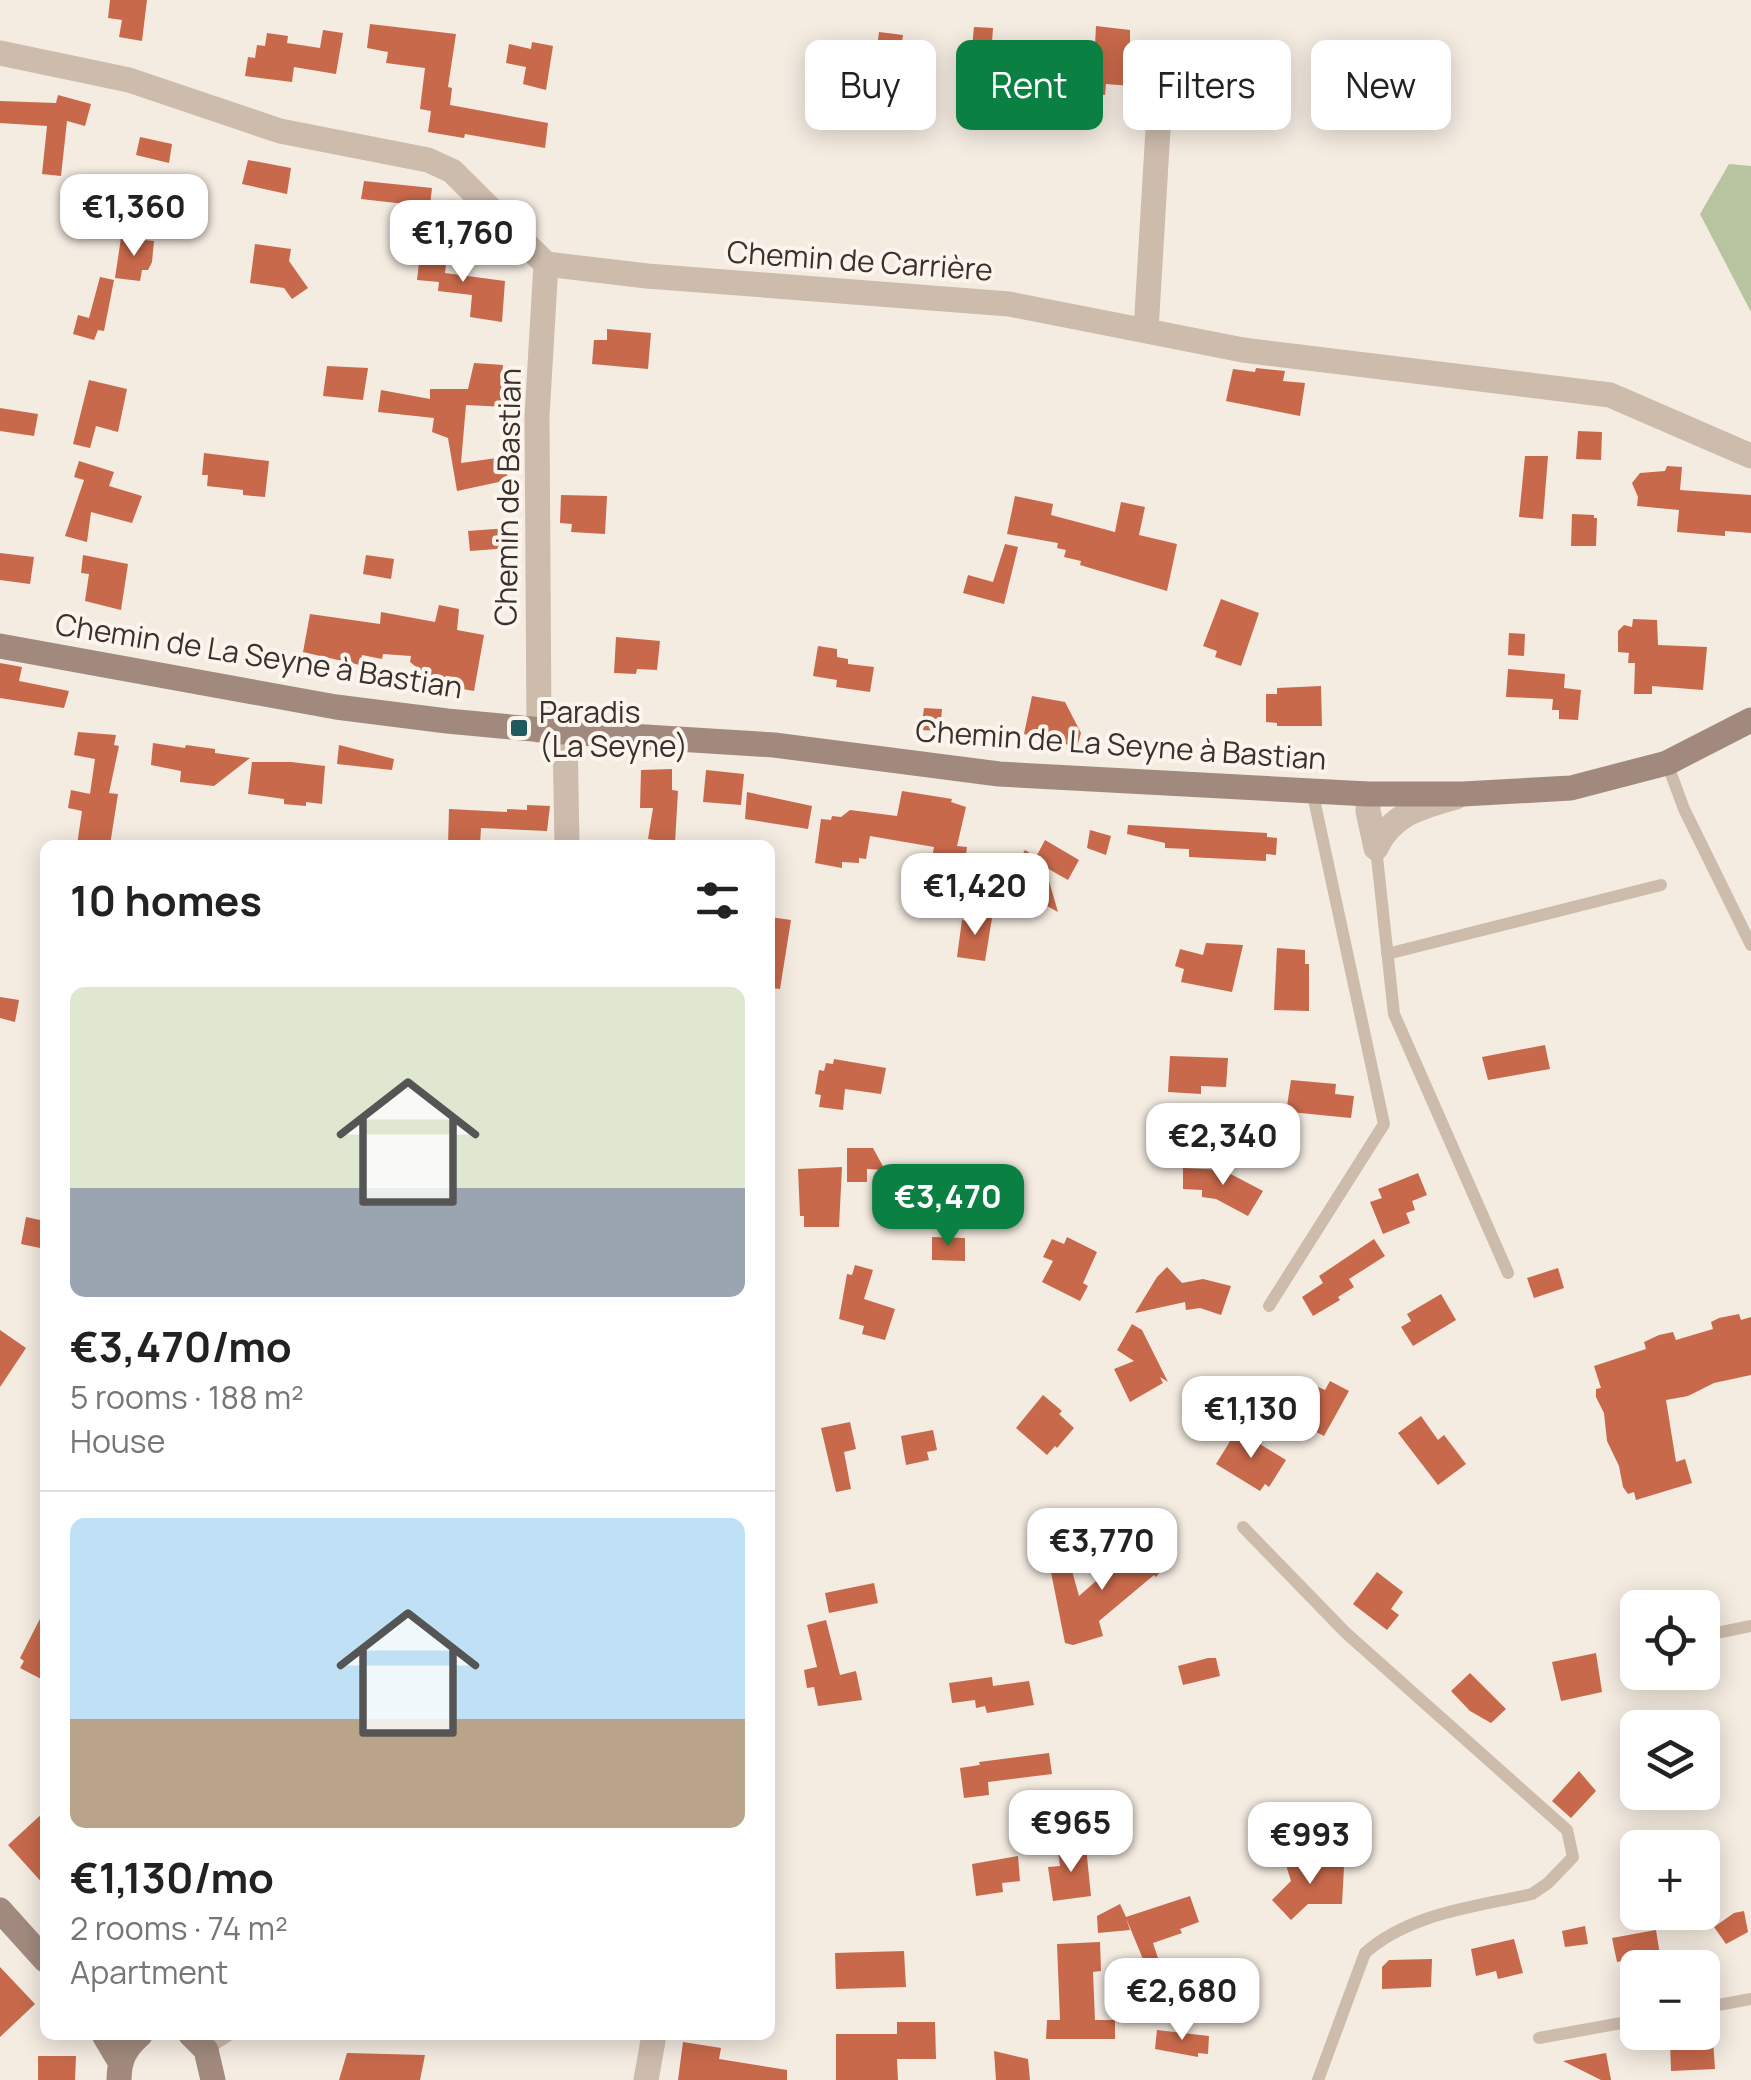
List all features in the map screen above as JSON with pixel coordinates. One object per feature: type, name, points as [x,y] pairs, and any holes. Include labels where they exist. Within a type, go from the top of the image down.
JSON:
[{"type":"street","points":[[0,54],[129,80],[280,131],[428,160],[452,172],[546,264]]},
{"type":"street","points":[[1146,332],[1158,130]]},
{"type":"street","name":"Chemin de Carrière","points":[[546,264],[647,276],[1009,304],[1243,350],[1610,394],[1751,456]]},
{"type":"street","name":"Chemin de Bastian","points":[[546,264],[538,416],[552,731],[566,840]]},
{"type":"street","name":"Chemin de La Seyne à Bastian","points":[[0,646],[336,706],[552,731],[774,744],[998,774],[1368,794],[1570,788],[1667,762],[1751,720]]},
{"type":"street","points":[[1368,794],[1376,848]]},
{"type":"street","points":[[1376,848],[1384,832],[1410,811],[1463,794]]},
{"type":"street","points":[[0,1910],[40,1954]]},
{"type":"street","points":[[106,2040],[119,2071]]},
{"type":"street","points":[[119,2071],[128,2046],[135,2040]]},
{"type":"street","points":[[646,2080],[653,2040]]},
{"type":"street","points":[[198,2043],[213,2080]]},
{"type":"lane","points":[[1667,762],[1684,809],[1751,945]]},
{"type":"lane","points":[[1269,1306],[1384,1124],[1312,790]]},
{"type":"lane","points":[[1376,848],[1394,1014],[1508,1273]]},
{"type":"lane","points":[[1387,954],[1661,885]]},
{"type":"lane","points":[[1243,1527],[1346,1633],[1567,1830],[1573,1856],[1548,1884],[1532,1894],[1415,1922],[1364,1953],[1318,2080]]},
{"type":"lane","points":[[1720,1632],[1751,1626]]},
{"type":"lane","points":[[1720,2005],[1751,1999]]},
{"type":"lane","points":[[1539,2038],[1620,2023]]},
{"type":"green space","points":[[1729,164],[1751,166],[1751,312],[1700,214]]},
{"type":"building","points":[[110,0],[147,0],[142,41],[119,37],[122,20],[108,18]]},
{"type":"building","points":[[370,24],[456,34],[448,87],[452,88],[450,105],[548,123],[545,148],[465,134],[464,138],[428,132],[431,111],[420,109],[425,68],[386,63],[388,52],[367,48]]},
{"type":"building","points":[[1096,26],[1130,30],[1130,40],[1123,40],[1123,85],[1106,84],[1105,95],[1103,40],[1095,40]]},
{"type":"building","points":[[974,27],[993,28],[992,40],[973,40]]},
{"type":"building","points":[[323,30],[343,33],[336,74],[294,67],[292,82],[245,76],[248,57],[255,58],[257,45],[265,46],[267,33],[288,36],[287,43],[320,48]]},
{"type":"building","points":[[879,32],[903,35],[902,40],[878,40]]},
{"type":"building","points":[[532,42],[553,46],[546,90],[523,84],[526,67],[506,63],[509,44],[531,49]]},
{"type":"building","points":[[58,95],[91,104],[85,126],[67,121],[61,176],[42,174],[47,126],[0,123],[0,101],[56,103]]},
{"type":"building","points":[[140,137],[172,144],[169,163],[136,155]]},
{"type":"building","points":[[248,160],[291,168],[287,194],[242,184]]},
{"type":"building","points":[[364,181],[432,188],[428,223],[404,222],[405,204],[361,199]]},
{"type":"building","points":[[121,238],[154,241],[152,262],[148,270],[142,270],[140,281],[115,278]]},
{"type":"building","points":[[255,244],[291,249],[289,261],[308,288],[292,299],[284,288],[250,283]]},
{"type":"building","points":[[421,246],[448,248],[445,273],[505,281],[502,322],[470,317],[472,295],[438,291],[439,282],[417,280]]},
{"type":"building","points":[[100,277],[114,280],[104,331],[98,330],[94,340],[73,334],[78,315],[89,318]]},
{"type":"building","points":[[607,329],[651,333],[648,369],[592,364],[594,340],[607,340]]},
{"type":"building","points":[[474,363],[503,365],[502,375],[509,376],[506,407],[466,405],[461,463],[504,457],[508,480],[457,491],[448,438],[432,432],[434,418],[378,412],[381,390],[430,399],[430,389],[468,389]]},
{"type":"building","points":[[327,366],[368,368],[363,400],[323,396]]},
{"type":"building","points":[[1256,368],[1285,371],[1283,381],[1305,383],[1300,416],[1226,401],[1233,369],[1255,372]]},
{"type":"building","points":[[89,380],[127,389],[118,432],[96,426],[90,448],[73,444]]},
{"type":"building","points":[[0,408],[38,414],[34,436],[0,431]]},
{"type":"building","points":[[1578,431],[1602,432],[1601,460],[1576,459]]},
{"type":"building","points":[[204,453],[269,461],[265,497],[207,486],[208,475],[202,475]]},
{"type":"building","points":[[1525,456],[1548,456],[1543,519],[1519,517]]},
{"type":"building","points":[[79,461],[114,472],[109,486],[142,496],[132,523],[91,512],[87,542],[65,536],[84,480],[74,477]]},
{"type":"building","points":[[1667,466],[1682,467],[1680,490],[1751,495],[1751,533],[1725,531],[1725,536],[1677,532],[1679,510],[1637,506],[1632,483],[1640,473],[1665,471]]},
{"type":"building","points":[[561,495],[607,496],[605,534],[571,532],[572,524],[560,523]]},
{"type":"building","points":[[1015,496],[1053,504],[1051,515],[1115,532],[1121,502],[1145,507],[1139,535],[1177,544],[1167,591],[1080,565],[1081,561],[1064,557],[1066,550],[1057,548],[1058,543],[1007,534]]},
{"type":"building","points":[[1572,514],[1597,518],[1596,546],[1571,546]]},
{"type":"building","points":[[508,528],[510,548],[470,551],[468,531]]},
{"type":"building","points":[[1005,544],[1018,547],[1004,604],[963,593],[968,575],[993,582]]},
{"type":"building","points":[[0,553],[34,557],[30,584],[0,580]]},
{"type":"building","points":[[83,555],[128,564],[121,610],[85,601],[89,574],[81,573]]},
{"type":"building","points":[[366,555],[394,559],[391,579],[363,574]]},
{"type":"building","points":[[1221,599],[1259,613],[1241,666],[1215,657],[1217,651],[1203,646]]},
{"type":"building","points":[[439,605],[459,609],[457,630],[484,635],[474,691],[424,682],[425,674],[410,662],[411,656],[383,654],[382,659],[362,655],[360,665],[303,652],[310,614],[380,624],[381,612],[435,622]]},
{"type":"building","points":[[1633,619],[1657,620],[1658,645],[1707,647],[1703,690],[1652,686],[1652,694],[1634,694],[1635,663],[1628,663],[1629,653],[1618,652],[1618,631],[1624,625],[1632,627]]},
{"type":"building","points":[[1509,633],[1525,634],[1524,656],[1508,655]]},
{"type":"building","points":[[616,637],[660,641],[657,670],[614,673]]},
{"type":"building","points":[[818,646],[837,649],[837,657],[848,659],[848,664],[874,667],[870,692],[836,687],[837,680],[813,676]]},
{"type":"building","points":[[0,663],[22,667],[19,681],[69,691],[64,708],[0,698]]},
{"type":"building","points":[[1508,669],[1565,674],[1564,688],[1581,690],[1578,720],[1559,719],[1559,710],[1552,710],[1553,699],[1506,697]]},
{"type":"building","points":[[1321,686],[1322,726],[1277,726],[1266,722],[1266,694],[1277,694],[1277,688]]},
{"type":"building","points":[[1032,696],[1065,702],[1081,733],[1077,747],[1024,734]]},
{"type":"building","points":[[924,708],[942,709],[940,731],[921,730]]},
{"type":"building","points":[[78,732],[116,735],[114,745],[119,746],[109,793],[118,794],[111,840],[78,840],[82,811],[68,808],[71,790],[90,794],[95,759],[74,755]]},
{"type":"building","points":[[153,743],[215,749],[215,753],[250,758],[214,786],[180,782],[181,771],[151,765]]},
{"type":"building","points":[[339,745],[394,759],[392,770],[337,764]]},
{"type":"building","points":[[252,762],[325,766],[322,804],[284,804],[284,799],[248,794]]},
{"type":"building","points":[[672,769],[672,790],[678,791],[675,840],[648,839],[653,808],[640,808],[641,770]]},
{"type":"building","points":[[706,770],[744,774],[741,805],[703,802]]},
{"type":"building","points":[[902,791],[952,799],[951,802],[966,807],[957,846],[967,847],[963,876],[929,873],[934,847],[870,836],[866,859],[859,858],[859,863],[842,862],[842,868],[815,863],[821,819],[841,817],[850,810],[897,816]]},
{"type":"building","points":[[747,792],[812,806],[808,829],[745,819]]},
{"type":"building","points":[[527,805],[550,806],[547,831],[481,828],[480,840],[448,840],[449,809],[527,810]]},
{"type":"building","points":[[1128,825],[1267,833],[1267,837],[1277,838],[1276,855],[1266,854],[1266,861],[1189,857],[1189,849],[1165,848],[1165,843],[1127,834]]},
{"type":"building","points":[[1090,830],[1111,836],[1106,855],[1087,848]]},
{"type":"building","points":[[1045,840],[1079,860],[1068,880],[1045,867],[1058,912],[1016,889],[1020,882],[1010,876],[1025,850],[1036,857]]},
{"type":"building","points":[[974,915],[992,918],[985,961],[957,957],[962,920],[973,922]]},
{"type":"building","points":[[775,918],[791,920],[780,989],[775,988]]},
{"type":"building","points":[[1206,943],[1243,945],[1232,992],[1181,982],[1184,969],[1175,966],[1180,949],[1203,955]]},
{"type":"building","points":[[1277,948],[1305,950],[1305,964],[1309,964],[1309,1011],[1274,1010]]},
{"type":"building","points":[[0,997],[19,1000],[15,1022],[0,1018]]},
{"type":"building","points":[[1545,1045],[1550,1069],[1488,1080],[1482,1057]]},
{"type":"building","points":[[1170,1056],[1228,1058],[1226,1087],[1201,1086],[1201,1094],[1168,1092]]},
{"type":"building","points":[[834,1059],[886,1068],[881,1094],[845,1089],[843,1110],[819,1107],[821,1095],[815,1094],[819,1070],[824,1071],[826,1063],[833,1064]]},
{"type":"building","points":[[1291,1080],[1336,1084],[1335,1094],[1354,1096],[1351,1118],[1290,1112],[1287,1151],[1270,1150],[1272,1123],[1256,1122],[1256,1103],[1287,1106]]},
{"type":"building","points":[[847,1148],[873,1148],[885,1170],[867,1169],[867,1182],[847,1182]]},
{"type":"building","points":[[842,1167],[839,1227],[804,1227],[798,1169]]},
{"type":"building","points":[[1183,1168],[1223,1170],[1263,1191],[1248,1216],[1216,1199],[1202,1197],[1202,1190],[1183,1189]]},
{"type":"building","points":[[1418,1173],[1427,1195],[1412,1201],[1415,1210],[1406,1213],[1410,1223],[1383,1234],[1370,1202],[1382,1198],[1378,1189]]},
{"type":"building","points":[[26,1217],[40,1220],[40,1248],[21,1244]]},
{"type":"building","points":[[932,1237],[965,1238],[965,1261],[932,1260]]},
{"type":"building","points":[[1067,1237],[1097,1252],[1083,1283],[1088,1286],[1080,1301],[1042,1282],[1053,1261],[1043,1257],[1052,1239],[1064,1244]]},
{"type":"building","points":[[1374,1239],[1385,1256],[1349,1279],[1354,1287],[1313,1316],[1302,1297],[1323,1283],[1319,1276]]},
{"type":"building","points":[[855,1265],[873,1270],[864,1299],[895,1309],[885,1340],[862,1334],[864,1326],[839,1319],[847,1274],[852,1275]]},
{"type":"building","points":[[1167,1267],[1182,1283],[1203,1279],[1231,1286],[1221,1315],[1200,1308],[1186,1310],[1185,1302],[1135,1313]]},
{"type":"building","points":[[1558,1268],[1564,1288],[1534,1298],[1527,1278]]},
{"type":"building","points":[[1441,1294],[1456,1320],[1413,1346],[1401,1327],[1411,1321],[1407,1314]]},
{"type":"building","points":[[1739,1314],[1741,1320],[1751,1317],[1751,1375],[1666,1400],[1676,1462],[1685,1459],[1692,1483],[1636,1500],[1634,1492],[1628,1494],[1623,1487],[1619,1466],[1607,1441],[1604,1413],[1596,1397],[1596,1389],[1601,1388],[1594,1366],[1646,1349],[1644,1342],[1659,1335],[1673,1332],[1676,1340],[1713,1329],[1711,1322]]},
{"type":"building","points":[[1132,1324],[1142,1330],[1168,1382],[1160,1377],[1163,1383],[1130,1402],[1114,1369],[1134,1361],[1117,1350]]},
{"type":"building","points":[[0,1330],[26,1348],[0,1387]]},
{"type":"building","points":[[1330,1381],[1349,1391],[1324,1436],[1289,1418],[1302,1394],[1311,1400],[1318,1387],[1325,1390]]},
{"type":"building","points":[[1043,1395],[1074,1428],[1047,1455],[1016,1428]]},
{"type":"building","points":[[1421,1416],[1438,1440],[1444,1435],[1466,1464],[1438,1485],[1398,1433]]},
{"type":"building","points":[[850,1422],[856,1449],[844,1452],[851,1489],[836,1492],[821,1428]]},
{"type":"building","points":[[933,1430],[937,1450],[927,1452],[929,1460],[906,1465],[901,1436]]},
{"type":"building","points":[[1237,1430],[1286,1460],[1269,1487],[1265,1484],[1260,1491],[1216,1464]]},
{"type":"building","points":[[1159,1538],[1176,1552],[1156,1577],[1099,1621],[1103,1636],[1073,1645],[1065,1643],[1050,1567],[1069,1560],[1079,1596],[1120,1560],[1133,1571]]},
{"type":"building","points":[[1377,1572],[1403,1592],[1391,1609],[1399,1615],[1387,1630],[1353,1604]]},
{"type":"building","points":[[874,1583],[878,1603],[829,1613],[825,1593]]},
{"type":"building","points":[[40,1619],[40,1678],[20,1668],[24,1661],[20,1658]]},
{"type":"building","points":[[826,1620],[840,1675],[856,1671],[862,1700],[818,1706],[814,1687],[807,1688],[804,1670],[817,1667],[807,1625]]},
{"type":"building","points":[[1596,1653],[1602,1692],[1561,1701],[1552,1662]]},
{"type":"building","points":[[1216,1658],[1220,1676],[1183,1685],[1178,1666]]},
{"type":"building","points":[[1470,1673],[1506,1709],[1491,1723],[1470,1711],[1451,1691]]},
{"type":"building","points":[[992,1677],[993,1686],[1029,1681],[1034,1705],[987,1713],[985,1706],[976,1708],[975,1700],[952,1703],[949,1683]]},
{"type":"building","points":[[1049,1753],[1052,1774],[988,1782],[989,1795],[964,1798],[960,1768]]},
{"type":"building","points":[[1579,1771],[1596,1791],[1571,1818],[1552,1801]]},
{"type":"building","points":[[40,1816],[40,1880],[8,1845]]},
{"type":"building","points":[[1086,1847],[1091,1896],[1053,1901],[1048,1867],[1060,1866],[1058,1851]]},
{"type":"building","points":[[1018,1856],[1020,1881],[1002,1883],[1003,1892],[976,1896],[972,1864]]},
{"type":"building","points":[[1309,1858],[1312,1865],[1344,1867],[1342,1904],[1308,1904],[1291,1920],[1272,1900],[1291,1881],[1286,1865]]},
{"type":"building","points":[[1190,1896],[1199,1922],[1153,1943],[1164,1976],[1152,1981],[1126,1918],[1130,1930],[1098,1933],[1097,1916],[1120,1904],[1126,1917]]},
{"type":"building","points":[[1744,1911],[1748,1932],[1726,1944],[1716,1930],[1734,1913]]},
{"type":"building","points":[[1585,1926],[1588,1944],[1565,1947],[1562,1931]]},
{"type":"building","points":[[1656,1930],[1659,1950],[1620,1950],[1617,1962],[1612,1938]]},
{"type":"building","points":[[1514,1939],[1523,1973],[1498,1979],[1496,1971],[1476,1976],[1471,1949]]},
{"type":"building","points":[[1100,1942],[1101,1971],[1093,1972],[1095,2020],[1115,2020],[1115,2039],[1046,2039],[1047,2020],[1060,2020],[1057,1944]]},
{"type":"building","points":[[904,1951],[906,1987],[836,1989],[835,1953]]},
{"type":"building","points":[[1432,1959],[1431,1987],[1382,1989],[1382,1967],[1389,1960]]},
{"type":"building","points":[[1217,1960],[1230,2003],[1187,2019],[1177,1992],[1190,1987],[1187,1976],[1195,1973],[1193,1968]]},
{"type":"building","points":[[0,1967],[35,2004],[0,2037]]},
{"type":"building","points":[[897,2022],[935,2022],[936,2059],[897,2059],[898,2080],[836,2080],[836,2034],[897,2034]]},
{"type":"building","points":[[1157,2030],[1209,2036],[1208,2054],[1198,2053],[1198,2057],[1155,2049]]},
{"type":"building","points":[[683,2042],[721,2048],[719,2059],[787,2070],[787,2080],[678,2080]]},
{"type":"building","points":[[1670,2050],[1714,2050],[1715,2069],[1671,2071]]},
{"type":"building","points":[[994,2051],[1028,2059],[1030,2080],[996,2080]]},
{"type":"building","points":[[347,2053],[425,2055],[420,2080],[339,2080]]},
{"type":"building","points":[[1606,2053],[1611,2080],[1601,2080],[1563,2061]]},
{"type":"building","points":[[38,2056],[76,2056],[75,2080],[38,2080]]},
{"type":"place","name":"Paradis (La Seyne)","points":[[519,728]]}]
